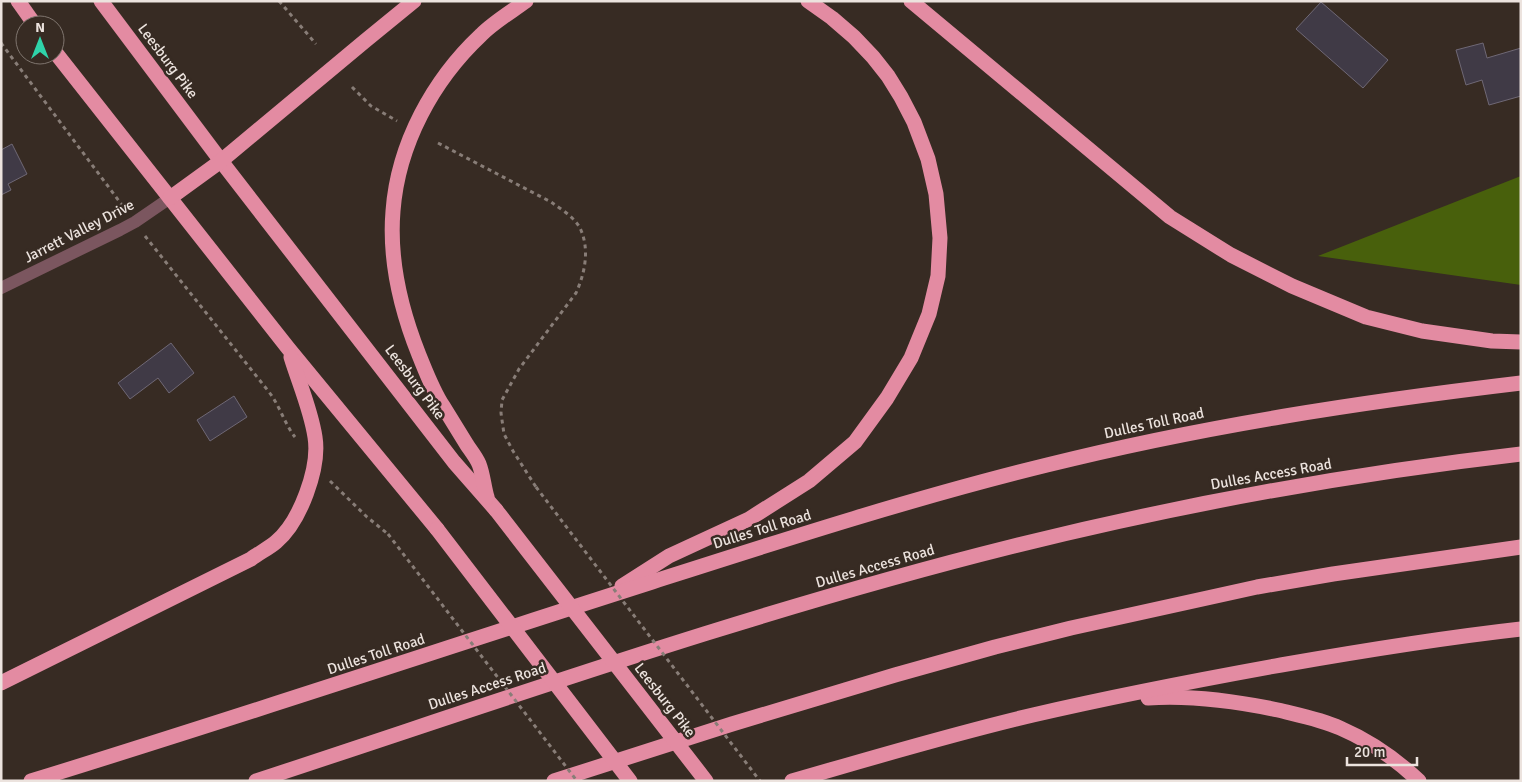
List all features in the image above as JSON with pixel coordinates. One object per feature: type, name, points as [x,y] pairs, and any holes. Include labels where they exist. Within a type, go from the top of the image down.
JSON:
[{"type":"highway","points":[[18,1],[28,15]]},
{"type":"highway","name":"Leesburg Pike","points":[[101,1],[221,161],[454,462],[487,499],[706,781]]},
{"type":"highway","points":[[170,198],[221,161],[414,1]]},
{"type":"highway","points":[[487,499],[479,464],[441,403],[419,354],[402,307],[395,269],[393,211],[402,160],[420,116],[431,96],[444,76],[481,34],[526,1]]},
{"type":"highway","points":[[605,597],[669,556],[749,519],[809,481],[855,442],[887,398],[911,358],[929,314],[938,276],[939,229],[936,194],[928,159],[914,122],[901,97],[873,57],[832,18],[808,1]]},
{"type":"highway","points":[[911,1],[1170,217],[1231,255],[1292,286],[1366,317],[1422,331],[1492,341],[1521,342]]},
{"type":"highway","points":[[65,65],[288,348],[437,529],[630,781]]},
{"type":"highway","points":[[1,683],[251,559],[278,541],[296,519],[307,494],[315,462],[316,440],[310,414],[288,348]]},
{"type":"highway","name":"Dulles Toll Road","points":[[31,781],[320,690],[605,597],[993,478],[1219,427],[1396,399],[1521,383]]},
{"type":"highway","name":"Dulles Access Road","points":[[256,781],[667,645],[857,588],[999,550],[1154,513],[1299,485],[1521,454]]},
{"type":"highway","points":[[554,781],[732,724],[895,675],[1071,628],[1276,584],[1408,562],[1521,547]]},
{"type":"highway","points":[[792,781],[942,738],[1075,706],[1185,683],[1469,634],[1521,629]]},
{"type":"highway","points":[[1075,706],[1124,699],[1193,697],[1251,704],[1297,714],[1338,727],[1367,742],[1389,756],[1419,781]]},
{"type":"street","name":"Jarrett Valley Drive","points":[[1,288],[127,226],[170,198]]},
{"type":"path","points":[[280,1],[316,44]]},
{"type":"path","points":[[1,43],[116,197]]},
{"type":"path","points":[[352,87],[371,106],[397,121]]},
{"type":"path","points":[[438,143],[551,202],[580,227],[585,244],[585,262],[582,279],[576,293],[519,369],[502,400],[501,413],[504,434],[536,487],[760,781]]},
{"type":"path","points":[[152,244],[270,392],[287,426],[298,441]]},
{"type":"path","points":[[328,479],[367,517],[388,534],[577,781]]},
{"type":"green space","points":[[1521,176],[1521,285],[1318,256]]},
{"type":"building","points":[[1321,2],[1388,60],[1363,88],[1296,29]]},
{"type":"building","points":[[1483,43],[1487,58],[1521,48],[1521,96],[1489,105],[1482,80],[1466,85],[1456,50]]},
{"type":"building","points":[[12,144],[27,174],[8,184],[11,190],[1,195],[1,150]]},
{"type":"building","points":[[171,343],[194,373],[169,393],[158,378],[130,399],[118,383]]},
{"type":"building","points":[[234,396],[247,417],[210,441],[197,420]]}]
